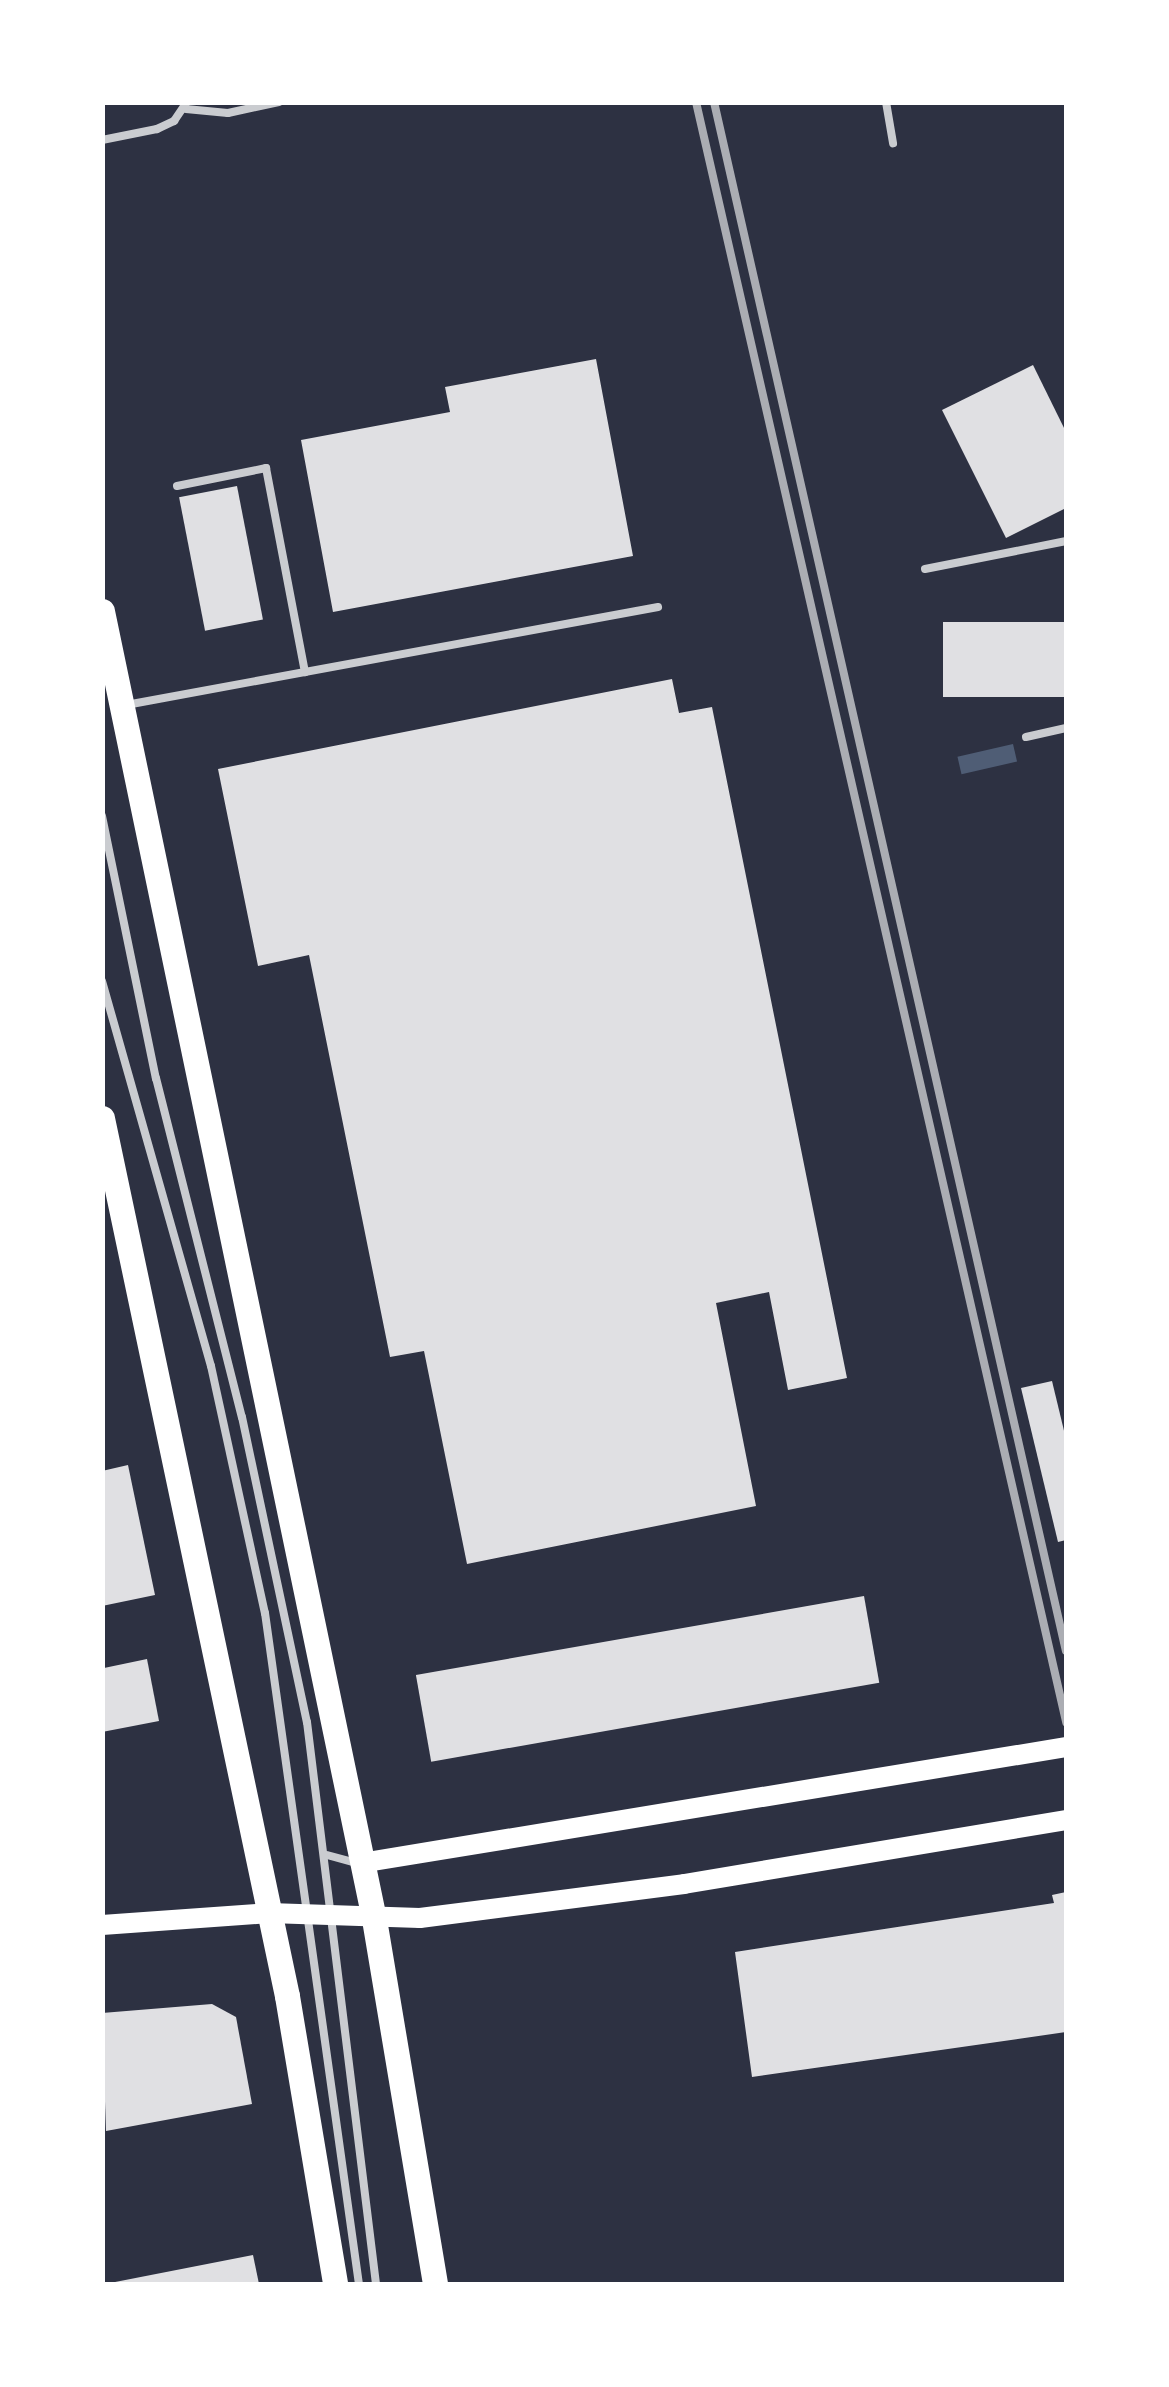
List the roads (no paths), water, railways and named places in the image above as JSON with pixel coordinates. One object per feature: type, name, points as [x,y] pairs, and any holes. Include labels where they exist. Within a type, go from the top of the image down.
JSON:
[{"type":"main road","points":[[102,611],[374,1920],[435,2284]]},
{"type":"main road","points":[[102,1118],[268,1914],[335,2284]]},
{"type":"main road","points":[[361,1862],[1066,1747]]},
{"type":"main road","points":[[102,1925],[268,1914],[374,1920],[684,1884],[1066,1820]]},
{"type":"lane","points":[[102,140],[156,129],[186,106],[228,113],[278,102]]},
{"type":"lane","points":[[886,102],[893,144]]},
{"type":"lane","points":[[177,486],[266,468],[305,672]]},
{"type":"lane","points":[[925,569],[1066,541]]},
{"type":"lane","points":[[122,706],[658,607]]},
{"type":"lane","points":[[1026,736],[1066,728]]},
{"type":"lane","points":[[102,816],[156,1078],[290,1636],[327,1855],[352,2128],[376,2284]]},
{"type":"lane","points":[[102,981],[228,1431],[274,1663],[303,1914],[358,2284]]},
{"type":"lane","points":[[327,1855],[361,1862]]},
{"type":"water","points":[[1013,744],[1017,762],[962,774],[957,757]]},
{"type":"railway","points":[[696,102],[1066,1722]]},
{"type":"railway","points":[[714,102],[1066,1651]]}]
